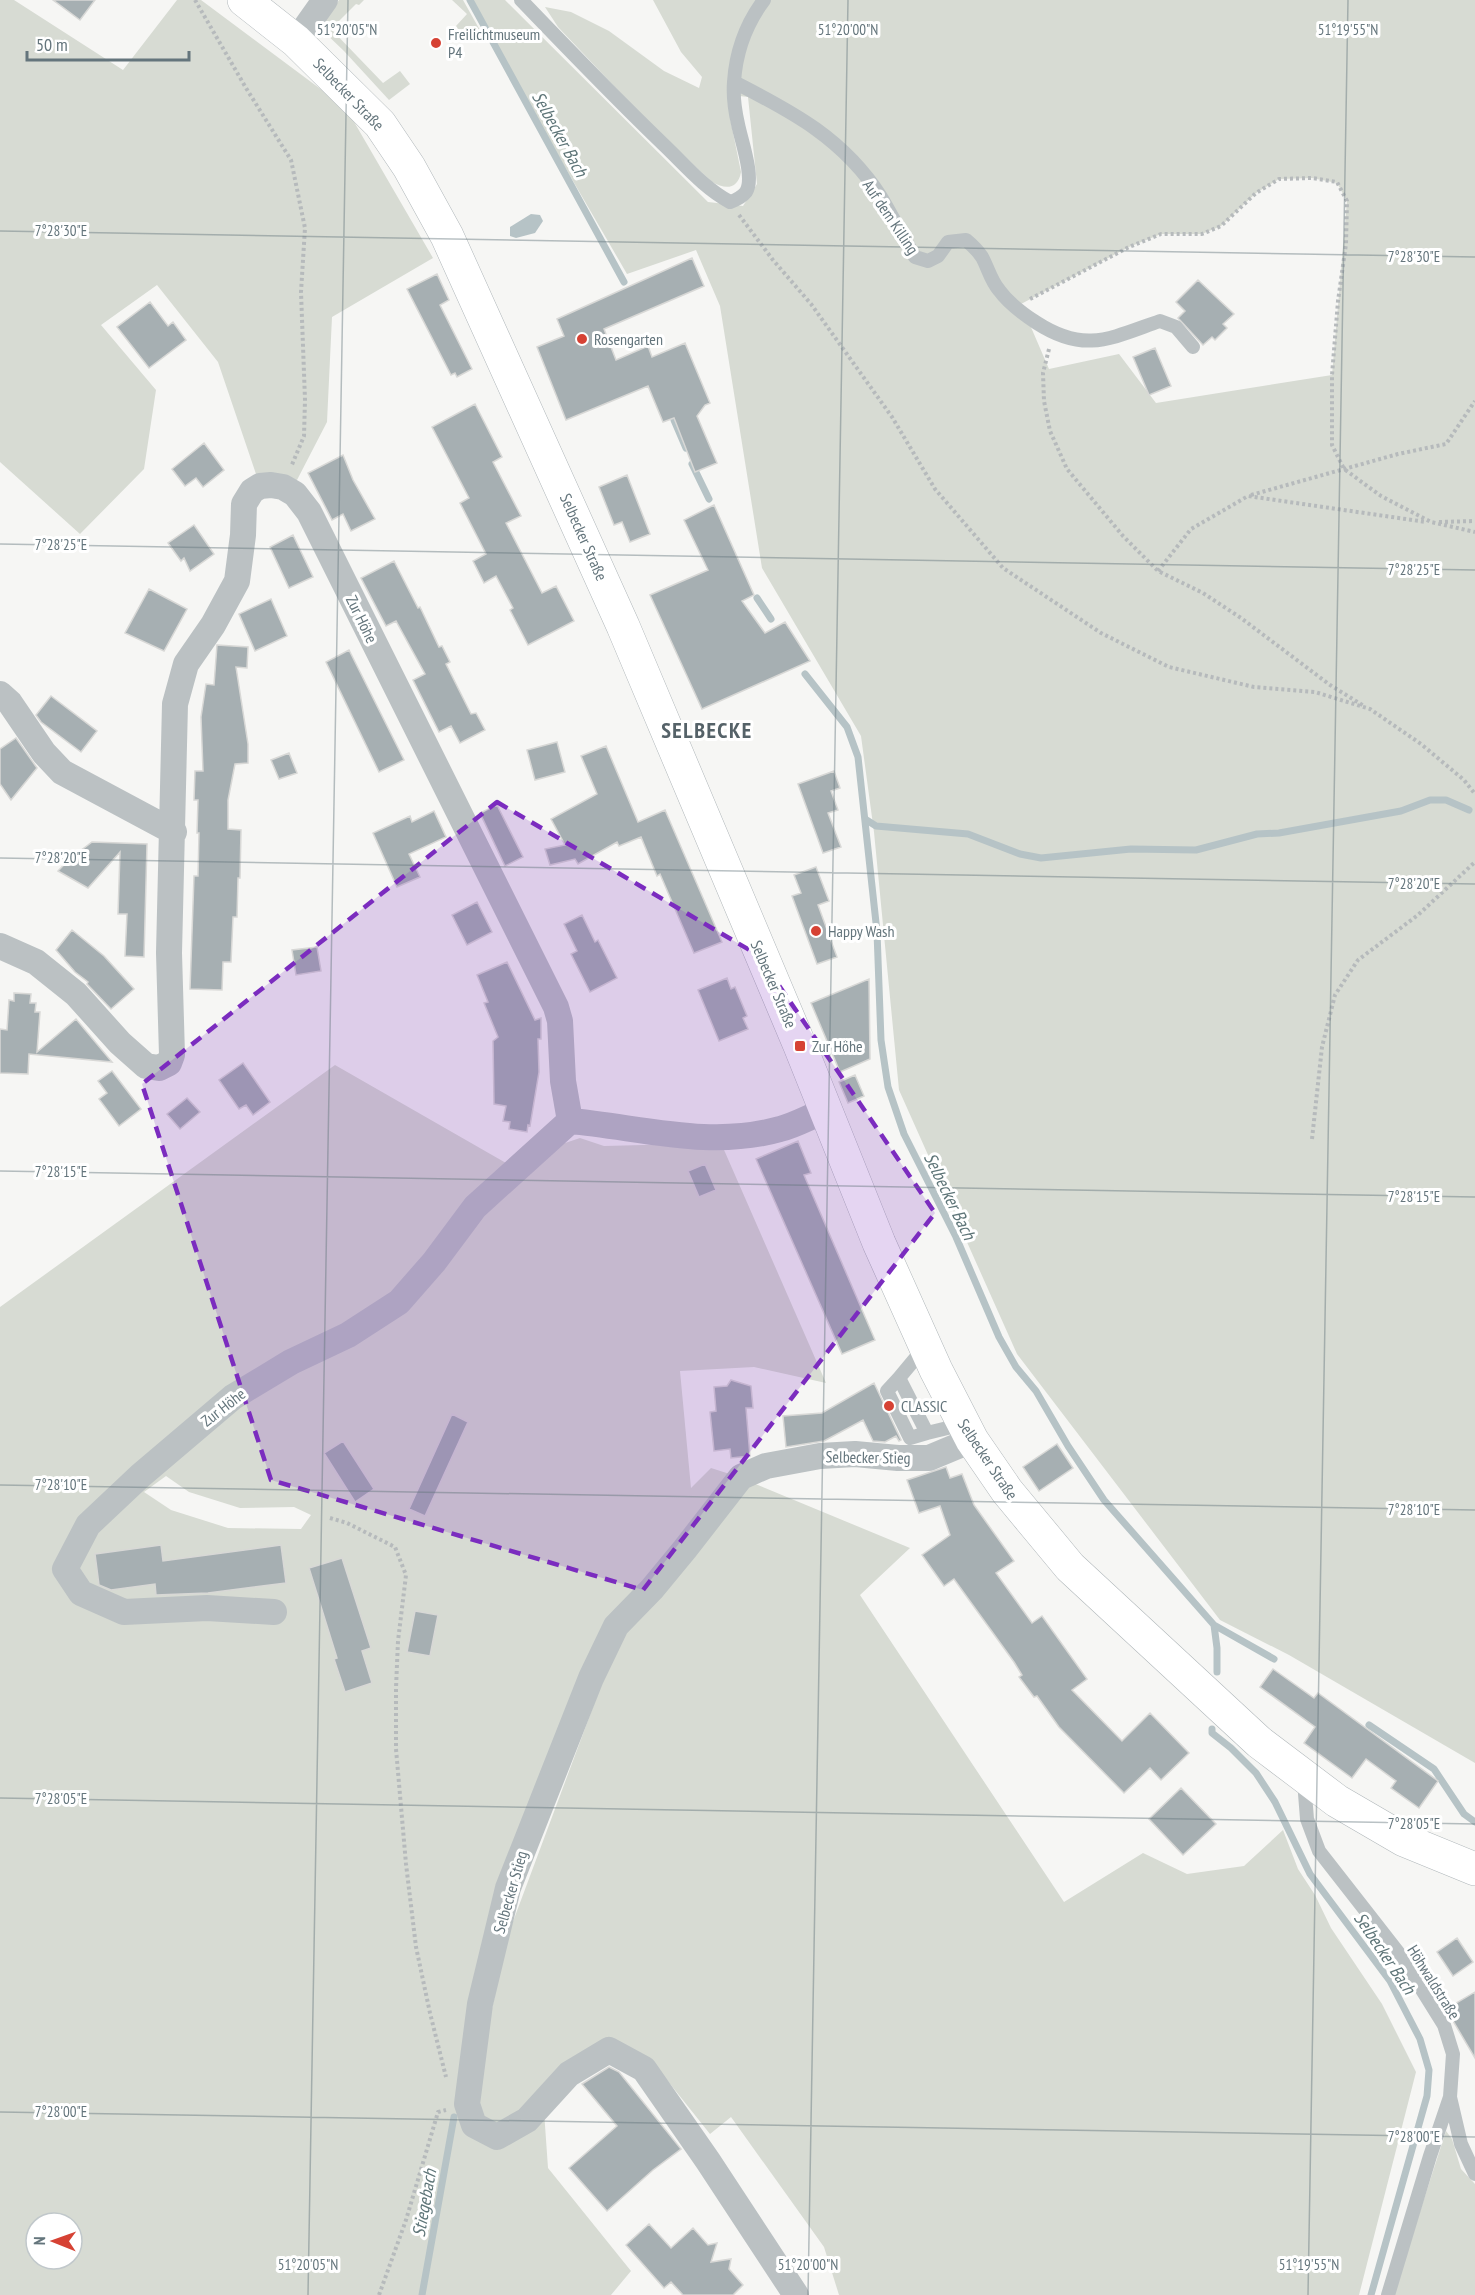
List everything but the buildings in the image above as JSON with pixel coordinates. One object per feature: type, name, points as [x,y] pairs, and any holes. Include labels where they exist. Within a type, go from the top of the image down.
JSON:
[{"type":"main road","name":"Selbecker Straße","points":[[244,0],[296,41],[380,124],[408,167],[447,236],[628,636],[826,1110],[879,1243],[925,1347],[968,1432],[1007,1491],[1048,1542],[1083,1580],[1259,1742],[1336,1801],[1404,1840],[1475,1869]]},
{"type":"street","points":[[296,41],[326,0]]},
{"type":"street","points":[[0,946],[36,962],[76,994],[120,1043],[146,1066],[159,1068],[169,1063],[172,1055],[169,953],[174,832],[175,704],[186,664],[213,625],[237,581],[243,535],[244,504],[252,491],[260,486],[283,487]]},
{"type":"street","name":"Zur Höhe","points":[[274,1612],[207,1608],[124,1612],[81,1593],[65,1569],[88,1525],[140,1476],[233,1397],[291,1362],[348,1335],[399,1302],[434,1262],[475,1207],[570,1121],[563,1082],[560,1021],[556,1007],[309,512],[296,494],[283,487]]},
{"type":"street","points":[[0,694],[10,704],[44,753],[62,772],[174,832]]},
{"type":"street","points":[[570,1121],[668,1135],[734,1136],[779,1130],[826,1110]]},
{"type":"street","name":"Selbecker Stieg","points":[[466,2104],[480,2004],[508,1888],[591,1677],[616,1626],[659,1581],[741,1477],[766,1466],[820,1456],[855,1454],[929,1458],[968,1432]]},
{"type":"street","points":[[466,2104],[474,2125],[497,2137],[527,2120],[569,2074],[609,2050],[644,2069],[796,2295]]},
{"type":"lane","points":[[521,0],[695,175],[714,193],[730,202],[738,199],[747,191],[750,177],[737,121],[734,82],[739,51],[749,21],[764,0]]},
{"type":"lane","name":"Auf dem Killing","points":[[734,82],[782,106],[834,141],[880,197],[915,257],[928,261],[938,256],[948,242],[966,240],[981,255],[997,289],[1021,313],[1054,334],[1073,340],[1092,341],[1112,338],[1160,321],[1176,327],[1193,347]]},
{"type":"lane","points":[[925,1347],[899,1378],[927,1433],[968,1432]]},
{"type":"lane","name":"Höhwaldstraße","points":[[1303,1775],[1307,1819],[1319,1851],[1401,1956],[1444,2025],[1453,2054],[1450,2097],[1388,2295]]},
{"type":"lane","points":[[1450,2097],[1461,2144],[1475,2174]]},
{"type":"path","points":[[195,0],[240,79],[291,160],[305,228],[301,292],[304,436],[283,487]]},
{"type":"path","points":[[1021,313],[1020,304],[1161,234],[1202,234],[1221,226],[1256,193],[1279,178],[1312,178],[1337,182],[1347,201],[1346,244],[1334,354],[1332,445],[1344,469],[1381,496],[1431,522],[1475,521]]},
{"type":"path","points":[[730,202],[745,225],[812,304],[892,417],[935,489],[1003,567],[1101,633],[1169,667],[1254,687],[1315,692],[1370,709]]},
{"type":"path","points":[[1054,334],[1043,373],[1044,401],[1050,431],[1066,469],[1123,536],[1158,571],[1203,593],[1330,685],[1370,709],[1420,744],[1464,780],[1475,794]]},
{"type":"path","points":[[1158,571],[1191,529],[1248,496],[1398,454],[1446,444],[1475,401]]},
{"type":"path","points":[[1248,496],[1431,522],[1475,532]]},
{"type":"path","points":[[1312,1139],[1322,1047],[1335,995],[1358,960],[1418,915],[1475,862]]},
{"type":"path","points":[[330,1518],[347,1523],[395,1548],[406,1575],[398,1641],[396,1688],[396,1749],[406,1864],[416,1947],[444,2070],[447,2082],[466,2104],[438,2112],[406,2220],[379,2295]]},
{"type":"highlighted area","points":[[497,802],[758,955],[935,1213],[643,1590],[271,1480],[142,1084]]},
{"type":"shaded area","points":[[0,0],[14,0],[123,70],[177,0],[201,0],[346,108],[433,258],[332,317],[327,422],[297,480],[257,477],[218,362],[157,285],[101,325],[156,390],[144,469],[80,534],[0,462]]},
{"type":"shaded area","points":[[339,0],[364,0],[359,5],[356,4],[331,29],[383,83],[400,71],[410,84],[389,100],[321,29],[323,22]]},
{"type":"shaded area","points":[[452,0],[463,0],[481,32],[468,42],[456,26],[467,14]]},
{"type":"shaded area","points":[[468,0],[505,0],[708,202],[743,206],[757,184],[748,97],[731,95],[730,118],[741,172],[734,185],[722,186],[712,182],[653,127],[558,27],[545,7],[571,12],[609,31],[664,71],[699,88],[702,77],[681,52],[653,0],[1475,0],[1475,1763],[1289,1655],[1220,1620],[1017,1354],[899,1090],[874,832],[861,736],[762,568],[720,306],[696,250],[627,274]],"holes":[[[1312,178],[1337,183],[1347,201],[1332,375],[1156,403],[1119,354],[1049,369],[1021,304],[1129,247],[1161,234],[1202,234],[1221,226],[1256,193],[1279,179]]]},
{"type":"shaded area","points":[[531,214],[540,215],[543,221],[535,233],[516,238],[510,236],[510,227]]},
{"type":"shaded area","points":[[335,1065],[506,1163],[580,1138],[604,1146],[721,1143],[826,1383],[754,1367],[680,1371],[691,1488],[711,1468],[736,1476],[613,1619],[480,1966],[479,2135],[544,2111],[548,2168],[631,2271],[611,2295],[0,2295],[0,1307]],"holes":[[[166,1476],[189,1492],[240,1508],[294,1507],[311,1515],[301,1529],[228,1528],[171,1510],[144,1492]]]},
{"type":"shaded area","points":[[748,1481],[910,1548],[860,1595],[1064,1902],[1143,1853],[1187,1874],[1244,1866],[1283,1830],[1298,1869],[1315,1895],[1331,1928],[1382,2004],[1416,2072],[1359,2295],[839,2295],[824,2247],[731,2117],[710,2134],[651,2060],[610,2041],[524,2111],[498,2128],[482,2120],[472,2100],[508,1935],[621,1632]]},
{"type":"shaded area","points":[[1446,2131],[1452,2139],[1461,2169],[1475,2184],[1475,2295],[1393,2295]]},
{"type":"waterway","name":"Selbecker Bach","points":[[470,0],[624,282]]},
{"type":"waterway","name":"Selbecker Bach","points":[[674,420],[686,448]]},
{"type":"waterway","name":"Selbecker Bach","points":[[692,464],[709,499]]},
{"type":"waterway","name":"Selbecker Bach","points":[[757,598],[771,619]]},
{"type":"waterway","name":"Selbecker Bach","points":[[805,674],[847,727],[858,757],[877,932],[881,1040],[888,1087],[904,1134],[956,1237],[999,1337],[1016,1367],[1036,1391],[1068,1446],[1104,1500],[1214,1625],[1217,1672]]},
{"type":"waterway","points":[[865,819],[876,826],[968,834],[1020,854],[1041,858],[1131,849],[1196,850],[1257,834],[1279,833],[1401,811],[1430,800],[1446,800],[1469,810]]},
{"type":"waterway","points":[[1214,1625],[1274,1659]]},
{"type":"waterway","points":[[1369,1725],[1434,1769],[1464,1814],[1475,1822]]},
{"type":"waterway","name":"Selbecker Bach","points":[[1212,1729],[1212,1733],[1256,1773],[1275,1802],[1310,1874],[1390,1981],[1420,2039],[1429,2070],[1427,2096],[1371,2295]]},
{"type":"waterway","name":"Stiegebach","points":[[422,2295],[454,2117]]},
{"type":"place","name":"Freilichtmuseum P4","points":[[436,43]]},
{"type":"place","name":"Rosengarten","points":[[582,339]]},
{"type":"place","name":"Happy Wash","points":[[816,931]]},
{"type":"place","name":"Zur Höhe","points":[[800,1046]]},
{"type":"place","name":"CLASSIC","points":[[889,1406]]},
{"type":"district","name":"SELBECKE","points":[[707,730]]}]
